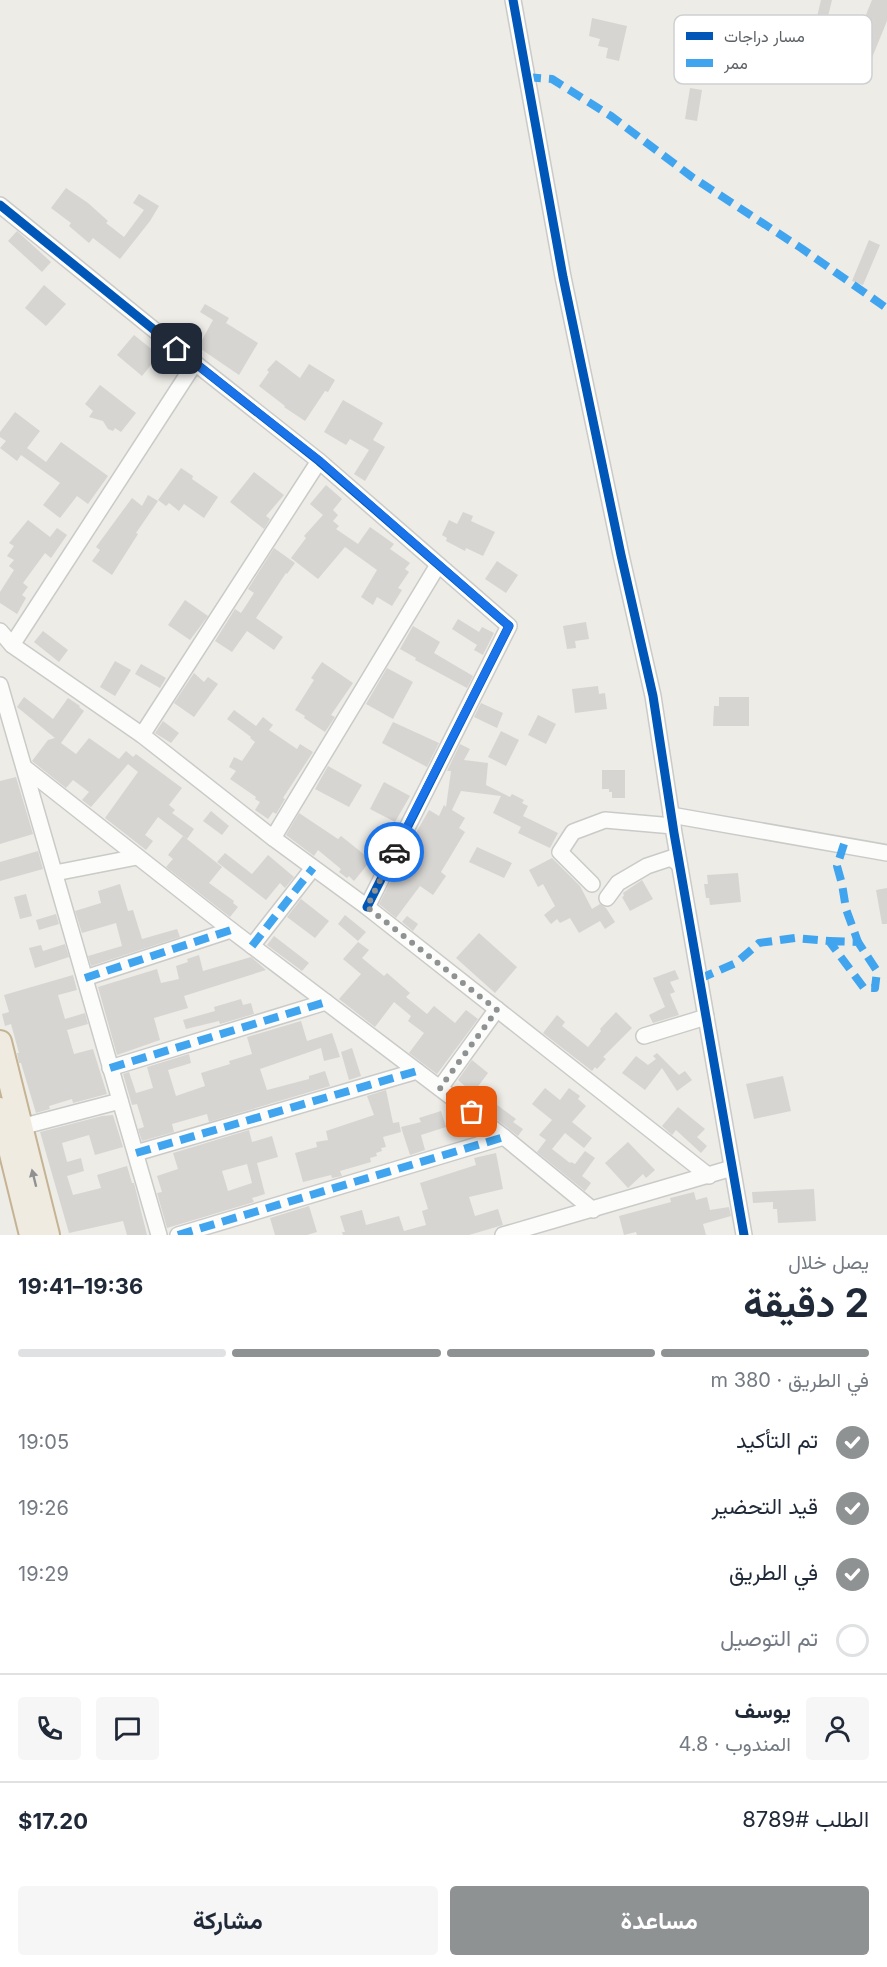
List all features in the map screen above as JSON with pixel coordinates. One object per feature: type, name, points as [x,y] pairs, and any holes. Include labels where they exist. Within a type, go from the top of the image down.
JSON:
[{"type":"highway","points":[[0,1042],[9,1122],[31,1235]]},
{"type":"highway","points":[[9,1122],[48,1235]]},
{"type":"street","points":[[513,0],[563,277],[653,696],[679,864],[744,1235]]},
{"type":"street","points":[[0,205],[320,461],[509,626],[367,907]]},
{"type":"street","points":[[12,645],[195,363]]},
{"type":"street","points":[[142,735],[320,461]]},
{"type":"street","points":[[273,838],[438,565]]},
{"type":"street","points":[[0,631],[12,645],[142,735],[273,838],[367,907],[709,1176]]},
{"type":"street","points":[[0,685],[159,1235]]},
{"type":"street","points":[[25,768],[231,930],[504,1137],[593,1210]]},
{"type":"street","points":[[592,884],[560,852],[573,832],[605,820],[672,820],[887,853]]},
{"type":"street","points":[[55,873],[137,857]]},
{"type":"street","points":[[608,898],[618,883],[647,866],[671,858],[679,864]]},
{"type":"street","points":[[252,946],[313,868]]},
{"type":"street","points":[[85,978],[231,930]]},
{"type":"street","points":[[110,1068],[326,1002]]},
{"type":"street","points":[[440,1088],[497,1010]]},
{"type":"street","points":[[644,1036],[706,1017]]},
{"type":"street","points":[[136,1153],[417,1071]]},
{"type":"street","points":[[9,1122],[120,1101]]},
{"type":"street","points":[[178,1235],[504,1137]]},
{"type":"street","points":[[510,1234],[732,1168]]},
{"type":"building","points":[[821,0],[832,0],[828,15],[817,15]]},
{"type":"building","points":[[872,0],[887,0],[887,21],[872,58],[872,15],[866,15]]},
{"type":"building","points":[[592,18],[627,26],[619,61],[606,58],[608,48],[598,46],[600,39],[589,36]]},
{"type":"building","points":[[690,88],[702,90],[697,121],[685,119]]},
{"type":"building","points":[[66,188],[88,203],[108,221],[106,223],[124,237],[144,210],[133,203],[139,194],[159,206],[120,259],[93,238],[89,243],[69,226],[71,223],[51,208]]},
{"type":"building","points":[[17,231],[51,262],[42,272],[8,241]]},
{"type":"building","points":[[869,240],[880,245],[863,285],[852,281]]},
{"type":"building","points":[[44,285],[66,304],[46,326],[25,308]]},
{"type":"building","points":[[205,304],[229,318],[226,323],[258,343],[239,375],[198,347],[213,320],[200,312]]},
{"type":"building","points":[[134,335],[159,355],[142,376],[117,355]]},
{"type":"building","points":[[276,360],[300,378],[309,364],[335,380],[305,421],[259,386],[269,372],[267,370]]},
{"type":"building","points":[[100,385],[136,413],[121,432],[115,428],[113,431],[108,429],[103,421],[89,417],[93,411],[85,404]]},
{"type":"building","points":[[343,400],[383,423],[373,440],[385,447],[365,481],[354,474],[369,450],[350,439],[346,445],[324,432]]},
{"type":"building","points":[[15,412],[40,431],[27,448],[46,462],[61,442],[108,476],[88,504],[77,496],[60,518],[43,505],[60,483],[21,455],[17,461],[0,448],[6,441],[0,437],[0,432]]},
{"type":"building","points":[[181,468],[193,476],[192,479],[218,497],[204,518],[184,504],[179,511],[169,503],[166,506],[158,500]]},
{"type":"building","points":[[254,472],[284,495],[266,516],[270,519],[264,529],[230,502]]},
{"type":"building","points":[[326,485],[342,499],[333,510],[338,515],[333,521],[339,526],[336,529],[358,544],[370,527],[394,544],[390,549],[410,563],[405,569],[409,572],[398,588],[402,590],[392,606],[377,597],[373,605],[361,597],[377,570],[345,547],[318,579],[291,558],[306,538],[304,536],[323,515],[310,504]]},
{"type":"building","points":[[148,495],[158,501],[112,575],[92,561],[100,550],[96,547],[132,498],[142,506]]},
{"type":"building","points":[[463,512],[473,516],[471,521],[495,532],[483,556],[466,548],[465,551],[446,541],[447,538],[442,535],[449,520],[457,524]]},
{"type":"building","points":[[28,520],[50,537],[57,528],[67,535],[51,558],[45,553],[23,583],[28,587],[22,595],[26,598],[17,614],[0,603],[0,592],[14,570],[9,566],[14,560],[7,556],[14,546],[9,543]]},
{"type":"building","points":[[274,548],[295,563],[256,618],[283,637],[274,650],[247,631],[232,652],[215,641],[235,609],[241,613],[254,593],[248,589]]},
{"type":"building","points":[[497,561],[518,575],[506,593],[485,579]]},
{"type":"building","points":[[185,600],[208,616],[190,640],[168,625]]},
{"type":"building","points":[[458,619],[479,632],[482,627],[494,633],[483,655],[474,650],[477,645],[452,629]]},
{"type":"building","points":[[586,622],[589,639],[575,641],[576,648],[567,649],[563,626]]},
{"type":"building","points":[[413,626],[440,642],[434,653],[473,676],[467,688],[415,660],[416,658],[400,649]]},
{"type":"building","points":[[43,631],[68,650],[59,662],[34,642]]},
{"type":"building","points":[[115,661],[131,670],[115,696],[100,687]]},
{"type":"building","points":[[322,662],[353,683],[331,715],[335,717],[325,732],[295,710],[314,680],[311,678]]},
{"type":"building","points":[[141,664],[166,678],[160,688],[135,674]]},
{"type":"building","points":[[387,668],[413,682],[393,719],[366,704]]},
{"type":"building","points":[[194,673],[204,682],[208,677],[218,684],[194,717],[174,703]]},
{"type":"building","points":[[598,686],[599,694],[605,693],[607,709],[575,713],[572,689]]},
{"type":"building","points":[[24,697],[53,719],[68,698],[80,706],[84,711],[61,743],[76,754],[89,738],[119,759],[126,751],[133,757],[136,754],[182,788],[169,805],[175,810],[172,813],[194,829],[187,839],[158,817],[145,835],[153,841],[146,850],[105,818],[138,772],[128,764],[91,807],[82,800],[89,792],[73,780],[66,788],[32,761],[48,740],[55,738],[17,707]]},
{"type":"building","points":[[719,697],[749,697],[749,726],[713,726],[714,706],[719,706]]},
{"type":"building","points":[[481,703],[503,713],[497,728],[474,717]]},
{"type":"building","points":[[234,710],[256,726],[263,717],[273,725],[269,730],[297,749],[300,744],[313,752],[283,798],[285,799],[276,814],[273,812],[268,819],[255,810],[260,802],[255,799],[256,797],[230,779],[236,771],[229,767],[234,757],[242,761],[255,742],[227,719]]},
{"type":"building","points":[[538,715],[556,724],[546,744],[528,735]]},
{"type":"building","points":[[163,721],[179,733],[171,743],[155,733]]},
{"type":"building","points":[[393,722],[439,743],[427,767],[382,743]]},
{"type":"building","points":[[501,731],[519,740],[506,766],[488,757]]},
{"type":"building","points":[[460,744],[470,749],[464,760],[488,763],[486,785],[510,797],[512,794],[524,800],[522,803],[528,806],[523,816],[558,833],[550,848],[518,833],[521,827],[493,813],[501,796],[461,791],[452,810],[465,818],[459,828],[465,832],[441,872],[446,876],[433,895],[420,886],[396,918],[379,904],[389,884],[398,873],[405,879],[423,854],[409,845],[429,810],[439,816],[444,805],[446,807],[451,771],[447,771]]},
{"type":"building","points":[[328,766],[362,785],[349,807],[315,789]]},
{"type":"building","points":[[602,770],[625,770],[625,798],[612,798],[612,792],[609,792],[609,789],[602,789]]},
{"type":"building","points":[[16,777],[33,834],[0,844],[0,781]]},
{"type":"building","points":[[384,782],[410,796],[395,822],[370,809]]},
{"type":"building","points":[[211,811],[229,826],[222,835],[203,821]]},
{"type":"building","points":[[299,813],[338,839],[341,836],[371,860],[354,881],[339,872],[341,869],[318,850],[314,856],[286,835]]},
{"type":"building","points":[[183,836],[222,867],[209,883],[234,901],[233,903],[238,907],[230,917],[166,867],[173,859],[168,855]]},
{"type":"building","points":[[477,847],[512,863],[504,878],[469,862]]},
{"type":"building","points":[[38,851],[43,869],[0,881],[0,862]]},
{"type":"building","points":[[225,853],[252,874],[268,855],[294,877],[285,888],[280,883],[266,900],[217,862]]},
{"type":"building","points":[[552,858],[580,886],[592,909],[600,904],[606,908],[615,922],[605,929],[600,921],[579,933],[570,918],[560,923],[557,919],[551,924],[544,915],[555,906],[543,884],[538,887],[529,870]]},
{"type":"building","points":[[738,873],[741,902],[710,905],[709,898],[706,898],[704,884],[708,884],[707,875]]},
{"type":"building","points":[[642,880],[653,899],[630,911],[622,897],[623,893]]},
{"type":"building","points":[[120,884],[128,911],[133,910],[142,939],[177,929],[180,937],[91,966],[88,956],[122,946],[116,923],[82,933],[75,911],[101,903],[98,891]]},
{"type":"building","points":[[887,888],[887,924],[882,924],[876,890]]},
{"type":"building","points":[[26,894],[32,916],[20,919],[14,897]]},
{"type":"building","points":[[301,899],[329,921],[315,938],[287,917]]},
{"type":"building","points":[[56,914],[59,924],[39,930],[36,920]]},
{"type":"building","points":[[345,915],[366,932],[358,941],[338,924]]},
{"type":"building","points":[[407,916],[418,924],[413,931],[402,922]]},
{"type":"building","points":[[479,933],[517,967],[495,993],[456,958]]},
{"type":"building","points":[[274,936],[309,963],[302,971],[267,945]]},
{"type":"building","points":[[358,942],[369,950],[362,958],[384,976],[387,973],[410,993],[406,997],[427,1014],[434,1006],[455,1023],[466,1010],[478,1019],[437,1074],[409,1053],[424,1033],[408,1021],[411,1016],[394,1002],[375,1027],[339,999],[361,974],[343,959]]},
{"type":"building","points":[[65,944],[69,957],[35,968],[29,948],[41,945],[43,951]]},
{"type":"building","points":[[199,955],[203,971],[251,957],[266,970],[184,996],[188,1008],[154,1018],[160,1040],[117,1055],[98,987],[157,969],[161,983],[179,979],[176,966]]},
{"type":"building","points":[[675,970],[679,979],[670,982],[675,992],[670,994],[679,1015],[653,1023],[649,1015],[665,1007],[653,978]]},
{"type":"building","points":[[73,975],[77,990],[58,995],[65,1019],[85,1013],[88,1024],[67,1030],[74,1054],[93,1049],[107,1094],[73,1103],[72,1099],[49,1106],[50,1109],[36,1113],[21,1063],[19,1063],[17,1053],[19,1053],[11,1024],[5,1026],[2,1014],[9,1012],[4,995]]},
{"type":"building","points":[[241,999],[243,1005],[251,1003],[254,1014],[220,1024],[219,1021],[186,1029],[183,1020],[215,1011],[214,1007]]},
{"type":"building","points":[[616,1012],[632,1028],[603,1057],[606,1059],[597,1069],[595,1067],[592,1071],[543,1033],[557,1015],[565,1022],[562,1026],[588,1047],[601,1031],[600,1029]]},
{"type":"building","points":[[301,1021],[307,1041],[332,1033],[340,1057],[324,1061],[321,1048],[260,1069],[267,1090],[309,1079],[309,1076],[325,1071],[330,1086],[209,1122],[207,1114],[172,1124],[174,1132],[142,1141],[138,1129],[144,1127],[137,1104],[132,1105],[123,1074],[129,1072],[136,1093],[153,1088],[147,1067],[189,1054],[191,1063],[168,1070],[176,1096],[205,1086],[201,1073],[252,1054],[247,1037]]},
{"type":"building","points":[[352,1048],[361,1076],[349,1080],[341,1052]]},
{"type":"building","points":[[657,1053],[679,1075],[685,1071],[692,1080],[677,1091],[662,1068],[645,1090],[622,1073],[636,1056],[648,1065],[656,1059],[653,1056]]},
{"type":"building","points":[[472,1060],[488,1073],[473,1093],[458,1080]]},
{"type":"building","points":[[783,1076],[791,1111],[754,1119],[746,1084]]},
{"type":"building","points":[[545,1088],[560,1100],[569,1088],[580,1096],[578,1099],[586,1106],[572,1122],[592,1138],[584,1148],[565,1133],[552,1149],[570,1163],[575,1164],[585,1151],[595,1158],[582,1176],[591,1183],[585,1191],[537,1152],[546,1140],[539,1135],[552,1120],[532,1104]]},
{"type":"building","points":[[386,1090],[393,1123],[399,1122],[401,1132],[383,1137],[386,1147],[376,1153],[377,1156],[370,1158],[371,1162],[340,1171],[342,1176],[332,1178],[331,1175],[303,1182],[295,1153],[317,1147],[316,1142],[328,1140],[326,1131],[374,1115],[367,1096]]},
{"type":"building","points":[[493,1102],[516,1119],[513,1122],[523,1129],[518,1136],[486,1111]]},
{"type":"building","points":[[678,1107],[705,1129],[697,1137],[707,1146],[701,1153],[676,1130],[672,1135],[662,1126]]},
{"type":"building","points":[[441,1111],[446,1127],[421,1135],[425,1150],[410,1155],[401,1127],[421,1122],[419,1118]]},
{"type":"building","points":[[113,1115],[123,1147],[95,1155],[89,1135],[62,1143],[67,1162],[81,1158],[84,1171],[67,1176],[73,1195],[101,1188],[97,1175],[127,1166],[132,1183],[134,1183],[147,1235],[127,1235],[123,1221],[69,1233],[40,1132]]},
{"type":"building","points":[[249,1130],[252,1142],[272,1136],[278,1157],[257,1163],[265,1194],[252,1198],[254,1202],[167,1228],[157,1193],[162,1192],[157,1176],[178,1169],[173,1153]],"holes":[[[247,1164],[252,1183],[228,1191],[222,1171]]]},
{"type":"building","points":[[628,1142],[655,1170],[646,1178],[643,1174],[628,1188],[605,1163]]},
{"type":"building","points":[[496,1153],[503,1189],[469,1197],[475,1216],[498,1209],[503,1225],[469,1235],[343,1235],[342,1232],[345,1232],[340,1216],[362,1210],[366,1225],[399,1216],[404,1231],[426,1225],[422,1211],[428,1209],[420,1183],[476,1165],[474,1158]]},
{"type":"building","points":[[814,1189],[816,1221],[778,1223],[777,1209],[773,1209],[773,1202],[753,1203],[752,1192]]},
{"type":"building","points":[[694,1192],[696,1200],[707,1197],[710,1210],[729,1207],[731,1216],[703,1224],[706,1235],[637,1235],[636,1232],[624,1235],[619,1216],[671,1202],[670,1198]]},
{"type":"building","points":[[309,1206],[317,1232],[307,1235],[275,1235],[270,1218]]},
{"type":"marked path","points":[[526,77],[552,79],[611,116],[692,177],[801,248],[885,307]]},
{"type":"marked path","points":[[844,844],[837,866],[846,909],[858,942]]},
{"type":"marked path","points":[[252,946],[313,868]]},
{"type":"marked path","points":[[85,978],[231,930]]},
{"type":"marked path","points":[[699,979],[736,963],[759,943],[795,938],[829,941],[864,988],[875,988],[877,971],[858,942],[829,941]]},
{"type":"marked path","points":[[110,1068],[326,1002]]},
{"type":"marked path","points":[[136,1153],[417,1071]]},
{"type":"marked path","points":[[178,1235],[504,1137]]},
{"type":"cycle path","points":[[513,0],[563,277],[653,696],[674,833],[744,1235]]},
{"type":"cycle path","points":[[0,205],[319,461],[509,626],[367,907]]},
{"type":"way so far","points":[[394,852],[367,907],[497,1010],[440,1088],[472,1112]]},
{"type":"route","points":[[177,349],[320,461],[509,626],[394,852]]}]
